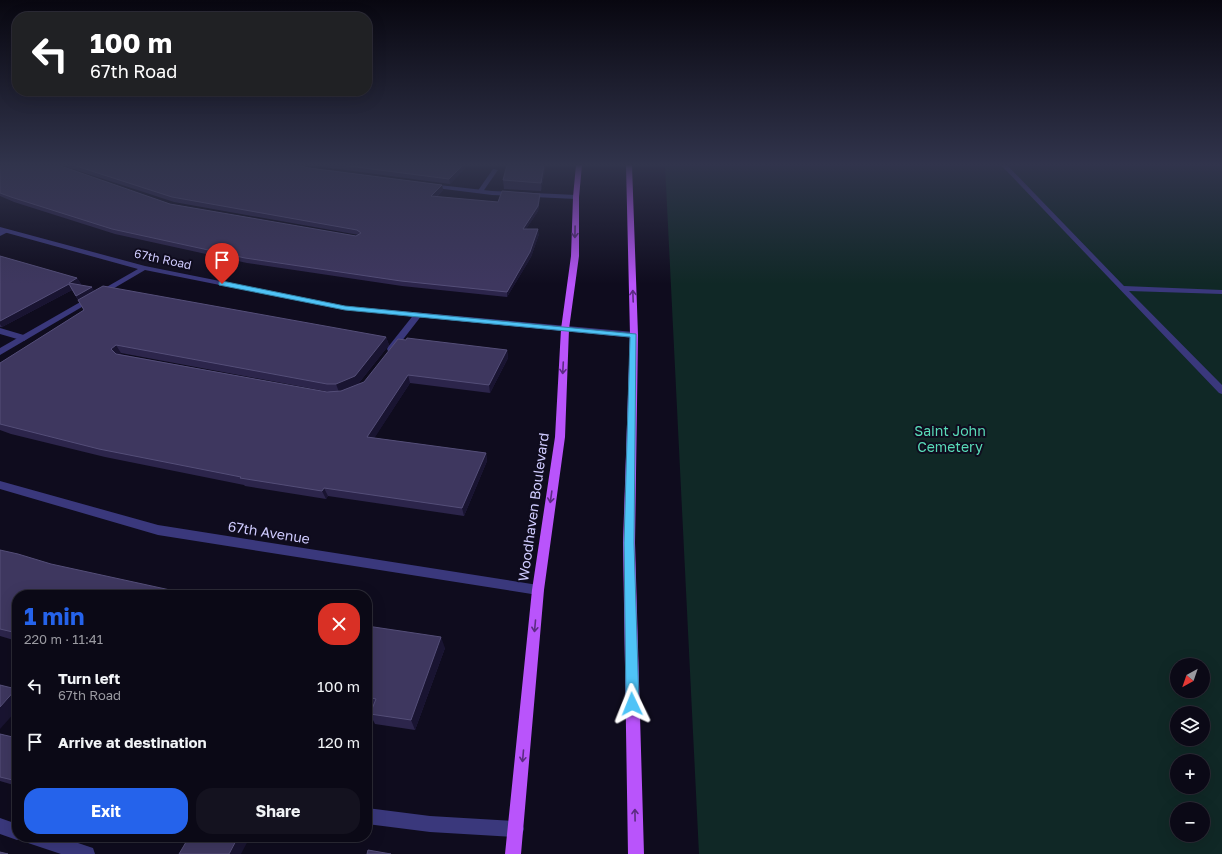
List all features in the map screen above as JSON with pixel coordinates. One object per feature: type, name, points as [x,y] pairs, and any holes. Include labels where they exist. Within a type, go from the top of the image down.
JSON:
[{"type":"main road","name":"Woodhaven Boulevard","points":[[513,854],[538,590],[560,437],[565,329],[575,256],[576,205]]},
{"type":"main road","points":[[629,205],[634,335],[629,543],[636,854]]},
{"type":"street","points":[[1042,205],[1222,391]]},
{"type":"street","name":"67th Road","points":[[2,231],[144,268],[345,308],[634,335]]},
{"type":"street","points":[[0,352],[144,268]]},
{"type":"street","points":[[1122,288],[1222,292]]},
{"type":"street","points":[[384,358],[418,315]]},
{"type":"street","points":[[0,331],[24,338]]},
{"type":"street","name":"67th Avenue","points":[[0,485],[158,530],[538,590]]},
{"type":"street","points":[[372,817],[430,824],[516,829]]},
{"type":"street","points":[[0,826],[12,830]]},
{"type":"street","points":[[50,842],[87,854]]},
{"type":"green space","name":"Saint John Cemetery","points":[[667,205],[1222,205],[1222,854],[699,854]]},
{"type":"building","points":[[36,205],[175,205],[356,236],[361,233],[357,230],[216,205],[538,205],[523,229],[538,229],[530,252],[507,292],[401,281],[245,258],[112,229]]},
{"type":"building","points":[[0,256],[77,278],[69,283],[92,287],[76,296],[69,284],[0,321]]},
{"type":"building","points":[[103,286],[386,337],[355,376],[336,384],[327,384],[116,345],[111,349],[116,354],[327,392],[341,391],[364,382],[398,339],[406,340],[407,338],[507,350],[489,385],[408,375],[367,437],[486,453],[462,508],[324,488],[322,491],[240,478],[241,477],[99,449],[0,424],[0,363],[84,310],[78,300]]},
{"type":"building","points":[[0,550],[51,564],[170,590],[12,590],[12,632],[0,629]]},
{"type":"building","points":[[372,627],[441,637],[411,720],[372,714],[372,709],[376,699],[372,698]]},
{"type":"building","points":[[0,685],[12,688],[12,694],[0,707]]},
{"type":"building","points":[[0,734],[12,737],[12,780],[0,777]]},
{"type":"building","points":[[186,842],[235,842],[229,854],[179,854]]},
{"type":"building","points":[[368,850],[391,854],[367,854]]},
{"type":"route","points":[[222,284],[345,308],[634,335],[629,543],[632,704]]}]
